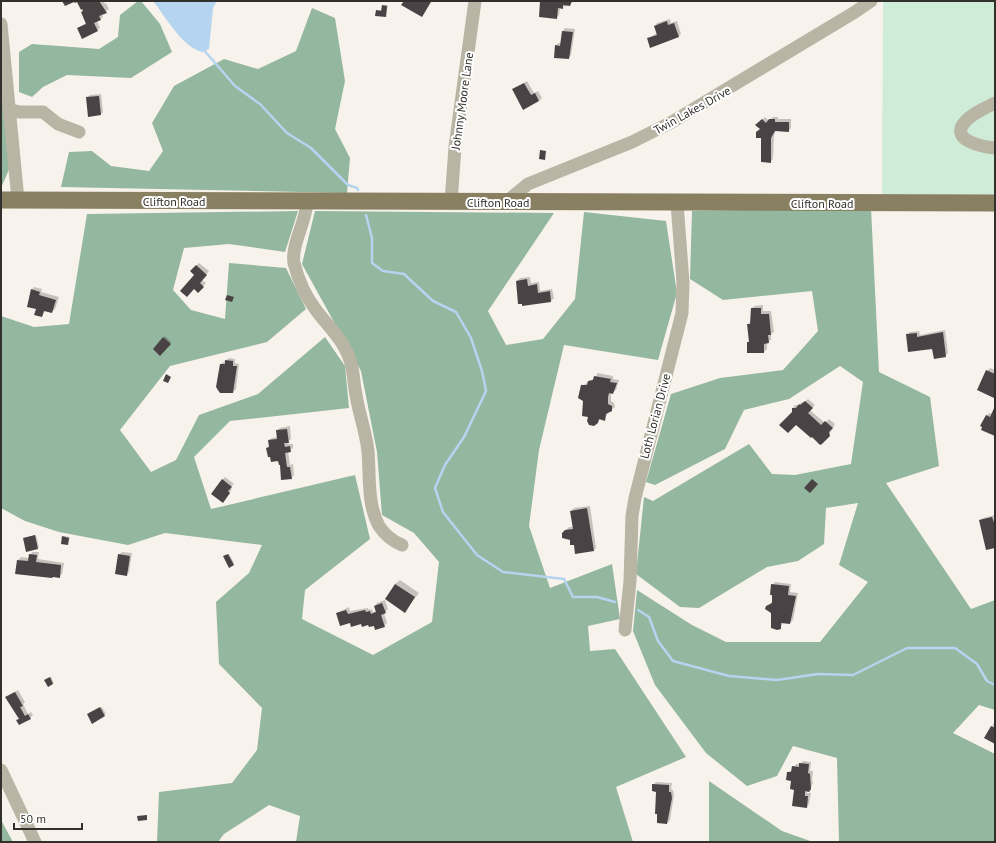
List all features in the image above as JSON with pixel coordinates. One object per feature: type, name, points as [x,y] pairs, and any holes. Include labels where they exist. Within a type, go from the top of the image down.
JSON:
[{"type":"main road","name":"Clifton Road","points":[[1,200],[505,203],[995,203]]},
{"type":"street","name":"Johnny Moore Lane","points":[[450,202],[455,147],[476,1]]},
{"type":"street","name":"Twin Lakes Drive","points":[[505,203],[528,184],[632,142],[672,122],[871,1]]},
{"type":"street","points":[[1,24],[18,200]]},
{"type":"street","points":[[995,103],[971,116],[964,123],[961,134],[964,139],[970,142],[995,148]]},
{"type":"street","points":[[9,110],[20,112],[43,112],[58,124],[79,132]]},
{"type":"street","points":[[307,202],[306,216],[294,248],[295,265],[311,302],[340,339],[347,352],[352,366],[355,394],[365,434],[374,512],[385,534],[393,541],[402,545]]},
{"type":"street","name":"Loth Lorian Drive","points":[[625,630],[630,587],[632,516],[635,498],[682,313],[684,282],[677,203]]},
{"type":"street","points":[[1,770],[35,842]]},
{"type":"green space","points":[[138,1],[141,1],[160,24],[172,52],[131,78],[67,75],[43,87],[32,97],[19,92],[19,52],[32,44],[99,49],[118,37],[120,15]]},
{"type":"green space","points":[[995,1],[995,196],[882,197],[883,2]]},
{"type":"green space","points":[[312,8],[335,18],[345,81],[335,129],[350,158],[347,193],[61,187],[69,152],[92,151],[111,166],[149,171],[163,151],[152,123],[174,86],[224,59],[258,69],[296,51]]},
{"type":"green space","points":[[1,89],[11,165],[1,188]]},
{"type":"green space","points":[[871,208],[879,372],[930,397],[939,466],[886,483],[971,609],[995,600],[995,710],[979,705],[953,733],[995,754],[995,842],[839,842],[837,758],[793,746],[777,776],[747,786],[706,753],[655,685],[633,631],[637,590],[692,625],[726,642],[820,642],[868,582],[839,565],[858,503],[826,508],[824,544],[798,561],[767,567],[699,608],[680,607],[636,574],[644,497],[653,501],[749,444],[772,474],[795,475],[851,464],[863,382],[840,366],[789,399],[744,410],[725,449],[655,485],[646,482],[671,394],[720,378],[783,370],[818,331],[812,291],[723,300],[690,279],[692,211]]},
{"type":"green space","points":[[298,211],[285,252],[229,244],[184,248],[173,290],[191,310],[225,319],[229,263],[286,268],[306,309],[267,342],[170,366],[120,430],[151,472],[176,460],[199,415],[258,394],[325,337],[345,366],[349,408],[230,421],[194,457],[211,509],[355,475],[370,539],[305,590],[302,619],[373,655],[432,622],[439,562],[414,533],[382,515],[377,452],[361,371],[302,264],[315,211],[554,213],[488,311],[506,345],[543,339],[575,299],[584,212],[666,221],[677,293],[658,360],[564,345],[539,450],[529,526],[550,588],[612,564],[620,619],[588,626],[590,651],[615,649],[686,757],[616,787],[633,842],[296,842],[300,816],[269,805],[224,834],[218,842],[157,842],[159,792],[232,783],[257,750],[262,708],[219,664],[216,602],[249,573],[262,545],[165,533],[128,545],[59,532],[25,521],[1,508],[1,316],[34,327],[69,324],[87,214]]},
{"type":"green space","points":[[709,781],[782,831],[813,842],[709,842]]},
{"type":"green space","points":[[1,820],[13,842],[1,842]]},
{"type":"water","points":[[153,1],[217,1],[213,8],[209,49],[202,52],[187,43],[174,30]]},
{"type":"building","points":[[62,1],[99,1],[107,13],[99,16],[101,20],[94,23],[98,31],[82,39],[77,28],[86,24],[81,12],[83,11],[82,9],[81,10],[77,2],[65,6]]},
{"type":"building","points":[[404,1],[431,2],[422,17],[401,5]]},
{"type":"building","points":[[540,1],[572,1],[570,6],[563,5],[563,9],[558,8],[557,19],[539,17]]},
{"type":"building","points":[[382,5],[387,6],[386,17],[375,16],[376,10],[381,11]]},
{"type":"building","points":[[667,21],[668,25],[674,23],[679,37],[650,48],[647,38],[657,35],[654,26]]},
{"type":"building","points":[[562,31],[573,32],[569,59],[554,58],[555,45],[560,46]]},
{"type":"building","points":[[524,83],[531,95],[535,93],[539,101],[523,110],[512,89]]},
{"type":"building","points":[[99,96],[101,115],[88,117],[86,97]]},
{"type":"building","points":[[762,119],[766,123],[769,119],[775,119],[775,122],[789,122],[789,132],[775,131],[771,138],[771,163],[761,162],[761,138],[756,138],[756,132],[760,129],[755,125]]},
{"type":"building","points":[[540,150],[546,151],[545,160],[539,159]]},
{"type":"building","points":[[196,265],[207,275],[200,283],[204,287],[198,293],[194,289],[187,297],[180,291],[194,275],[190,271]]},
{"type":"building","points":[[527,279],[528,286],[537,284],[538,293],[550,291],[551,302],[522,306],[522,304],[518,304],[516,281]]},
{"type":"building","points":[[31,289],[40,292],[39,295],[56,300],[52,313],[44,311],[42,317],[34,315],[36,309],[27,307]]},
{"type":"building","points":[[227,295],[234,297],[232,302],[225,300]]},
{"type":"building","points":[[751,308],[761,308],[761,314],[769,314],[771,335],[768,335],[769,343],[764,344],[764,353],[747,353],[747,342],[749,342],[747,324],[750,324]]},
{"type":"building","points":[[943,332],[946,357],[934,359],[932,349],[908,352],[906,334],[917,333],[917,337]]},
{"type":"building","points":[[163,337],[171,344],[160,356],[153,349]]},
{"type":"building","points":[[225,360],[233,361],[233,366],[237,366],[233,393],[220,393],[216,387],[220,364],[225,364]]},
{"type":"building","points":[[986,370],[995,374],[994,398],[977,390]]},
{"type":"building","points":[[166,374],[171,377],[168,383],[163,381]]},
{"type":"building","points":[[594,376],[611,379],[610,382],[617,383],[613,394],[609,393],[608,397],[608,404],[612,406],[612,411],[606,414],[605,421],[599,419],[598,423],[594,426],[589,425],[587,421],[588,417],[582,416],[583,401],[578,398],[581,385],[587,385],[588,381],[593,380]]},
{"type":"building","points":[[805,401],[813,408],[808,413],[821,425],[825,421],[833,428],[829,432],[830,436],[820,445],[796,425],[788,433],[779,425],[792,412],[792,408],[796,408],[799,404],[800,405]]},
{"type":"building","points":[[995,406],[995,436],[981,430],[982,427],[980,426],[986,415],[990,417]]},
{"type":"building","points":[[287,429],[289,443],[284,443],[285,447],[290,446],[291,452],[285,453],[287,467],[290,467],[292,479],[281,480],[280,465],[278,461],[271,462],[266,448],[269,447],[268,440],[277,439],[276,430]]},
{"type":"building","points":[[222,479],[232,487],[228,491],[230,493],[223,503],[211,494]]},
{"type":"building","points":[[812,479],[818,484],[810,493],[804,488]]},
{"type":"building","points":[[587,508],[594,551],[575,554],[574,545],[570,545],[570,540],[562,538],[562,533],[565,530],[573,529],[570,511]]},
{"type":"building","points":[[992,517],[995,525],[995,548],[986,550],[979,520]]},
{"type":"building","points":[[35,535],[38,549],[26,552],[23,538]]},
{"type":"building","points":[[62,536],[69,538],[68,545],[61,544]]},
{"type":"building","points":[[29,554],[37,555],[36,562],[61,565],[60,578],[15,574],[17,560],[28,561]]},
{"type":"building","points":[[118,554],[130,556],[127,576],[115,574]]},
{"type":"building","points":[[228,554],[234,565],[229,568],[223,556]]},
{"type":"building","points":[[395,584],[415,597],[405,613],[385,599]]},
{"type":"building","points":[[771,584],[789,586],[788,595],[796,596],[790,624],[781,623],[781,629],[777,630],[771,628],[771,613],[765,609],[766,606],[772,603],[772,595],[770,595]]},
{"type":"building","points":[[382,603],[386,613],[381,615],[385,627],[375,630],[374,626],[369,627],[368,625],[362,627],[361,624],[351,627],[350,623],[340,626],[336,613],[346,610],[348,614],[365,610],[366,612],[370,611],[371,614],[376,612],[374,606]]},
{"type":"building","points":[[50,677],[53,684],[48,687],[44,680]]},
{"type":"building","points":[[15,692],[23,706],[20,707],[25,716],[28,714],[31,719],[19,725],[16,720],[19,719],[5,697]]},
{"type":"building","points":[[100,707],[105,716],[92,724],[87,714]]},
{"type":"building","points":[[991,726],[995,728],[995,744],[984,738]]},
{"type":"building","points":[[799,763],[809,764],[808,773],[810,774],[811,789],[809,792],[805,791],[805,796],[808,796],[807,808],[792,806],[794,790],[790,789],[791,781],[786,780],[787,772],[791,772],[792,766],[799,767]]},
{"type":"building","points":[[652,784],[669,785],[669,792],[671,792],[672,798],[667,824],[657,823],[657,814],[655,814],[656,792],[652,791]]},
{"type":"building","points":[[147,815],[147,820],[138,821],[137,816]]},
{"type":"waterway","points":[[203,49],[235,86],[260,104],[287,133],[311,148],[348,185],[357,188],[358,190]]},
{"type":"waterway","points":[[366,215],[372,238],[372,263],[383,271],[404,274],[433,301],[456,312],[471,338],[482,371],[486,391],[464,437],[445,465],[435,488],[443,512],[477,555],[503,572],[564,579],[573,597],[597,597],[615,602]]},
{"type":"waterway","points":[[638,610],[649,617],[658,641],[673,661],[729,676],[777,680],[818,674],[853,675],[907,648],[955,648],[977,664],[987,681],[995,685]]}]
